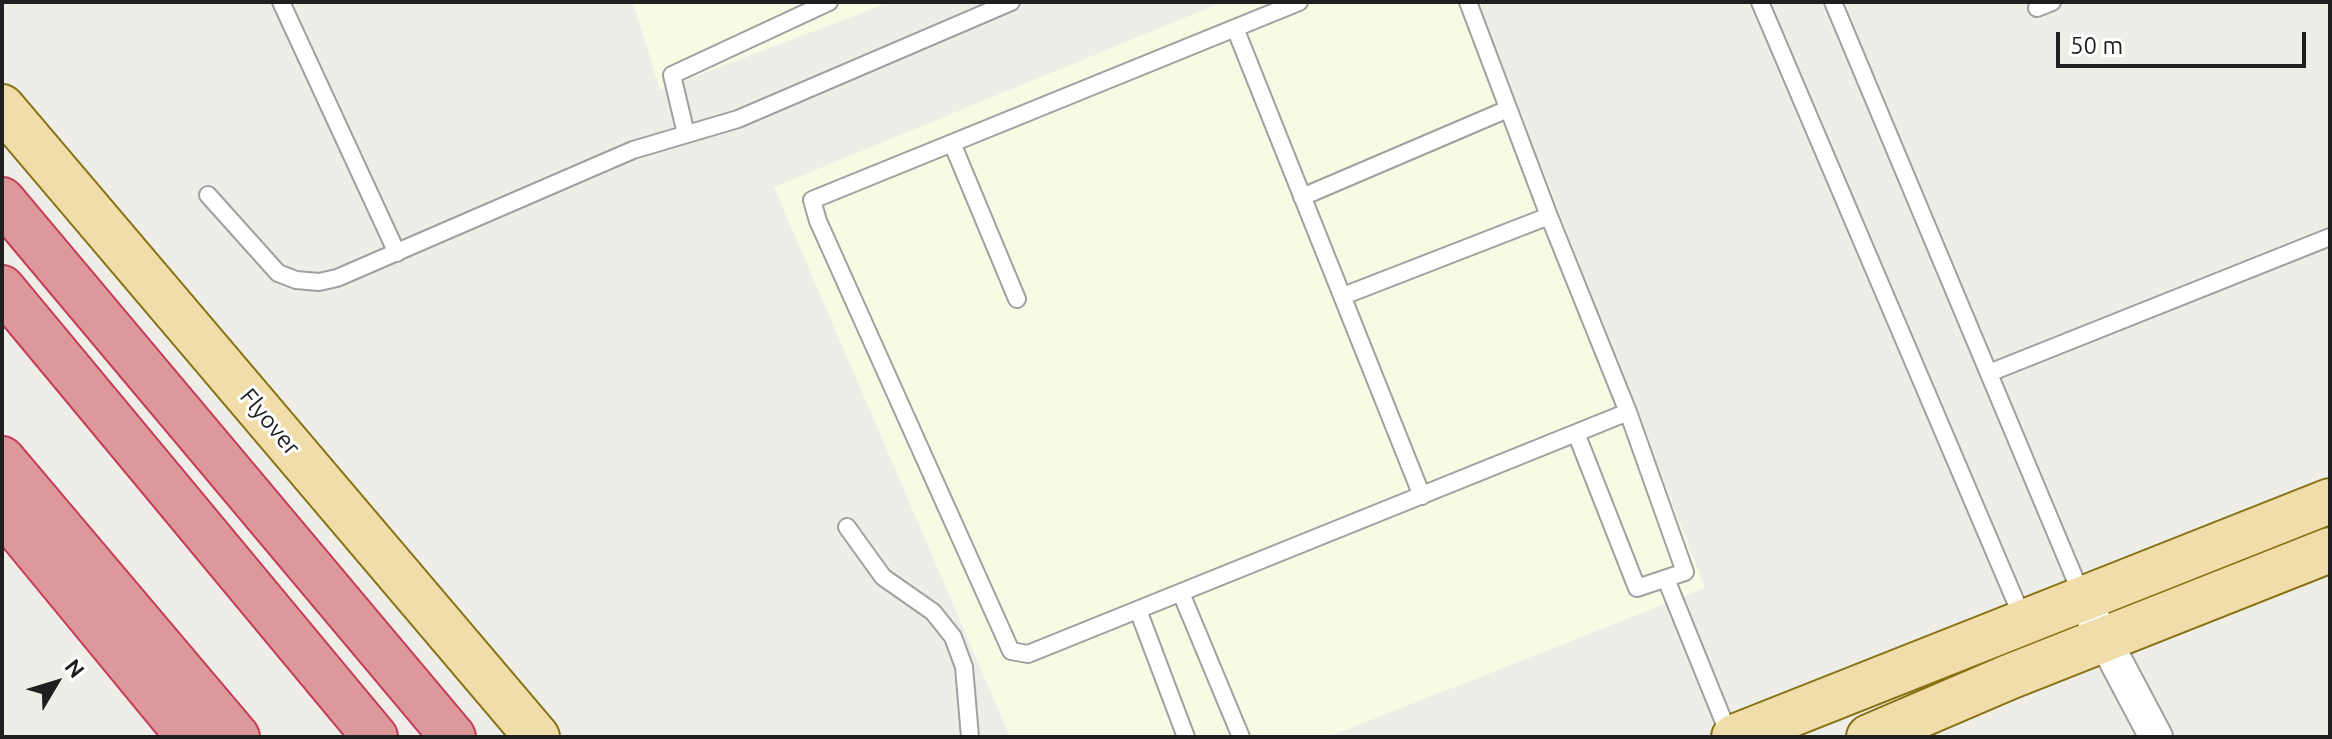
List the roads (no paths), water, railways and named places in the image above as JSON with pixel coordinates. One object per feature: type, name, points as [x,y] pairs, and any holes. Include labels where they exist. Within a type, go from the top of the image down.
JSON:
[{"type":"highway","points":[[2,200],[453,737]]},
{"type":"highway","points":[[2,288],[375,737]]},
{"type":"highway","points":[[2,459],[237,737]]},
{"type":"highway","points":[[2,510],[189,737]]},
{"type":"main road","name":"Flyover","points":[[2,107],[537,737]]},
{"type":"main road","points":[[1732,737],[2330,501]]},
{"type":"main road","points":[[1869,737],[2009,677],[2330,550]]},
{"type":"street","points":[[2084,599],[2156,737]]},
{"type":"lane","points":[[281,2],[397,253]]},
{"type":"lane","points":[[686,134],[672,75],[829,2]]},
{"type":"lane","points":[[208,195],[278,273],[296,280],[319,282],[337,278],[633,150],[774,105],[1011,2]]},
{"type":"lane","points":[[1299,2],[812,200],[818,221],[1011,651],[1028,654],[1628,412]]},
{"type":"lane","points":[[1468,2],[1628,412],[1685,572],[1637,588],[1576,433]]},
{"type":"lane","points":[[1760,2],[2025,623]]},
{"type":"lane","points":[[1833,2],[2084,599]]},
{"type":"lane","points":[[1235,28],[1422,496]]},
{"type":"lane","points":[[1302,197],[1508,109]]},
{"type":"lane","points":[[952,143],[1017,299]]},
{"type":"lane","points":[[1343,296],[1549,216]]},
{"type":"lane","points":[[1989,373],[2330,237]]},
{"type":"lane","points":[[847,527],[883,577],[933,612],[953,637],[964,667],[970,737]]},
{"type":"lane","points":[[1666,579],[1732,737]]},
{"type":"lane","points":[[1181,593],[1241,737]]},
{"type":"lane","points":[[1138,610],[1186,737]]}]
